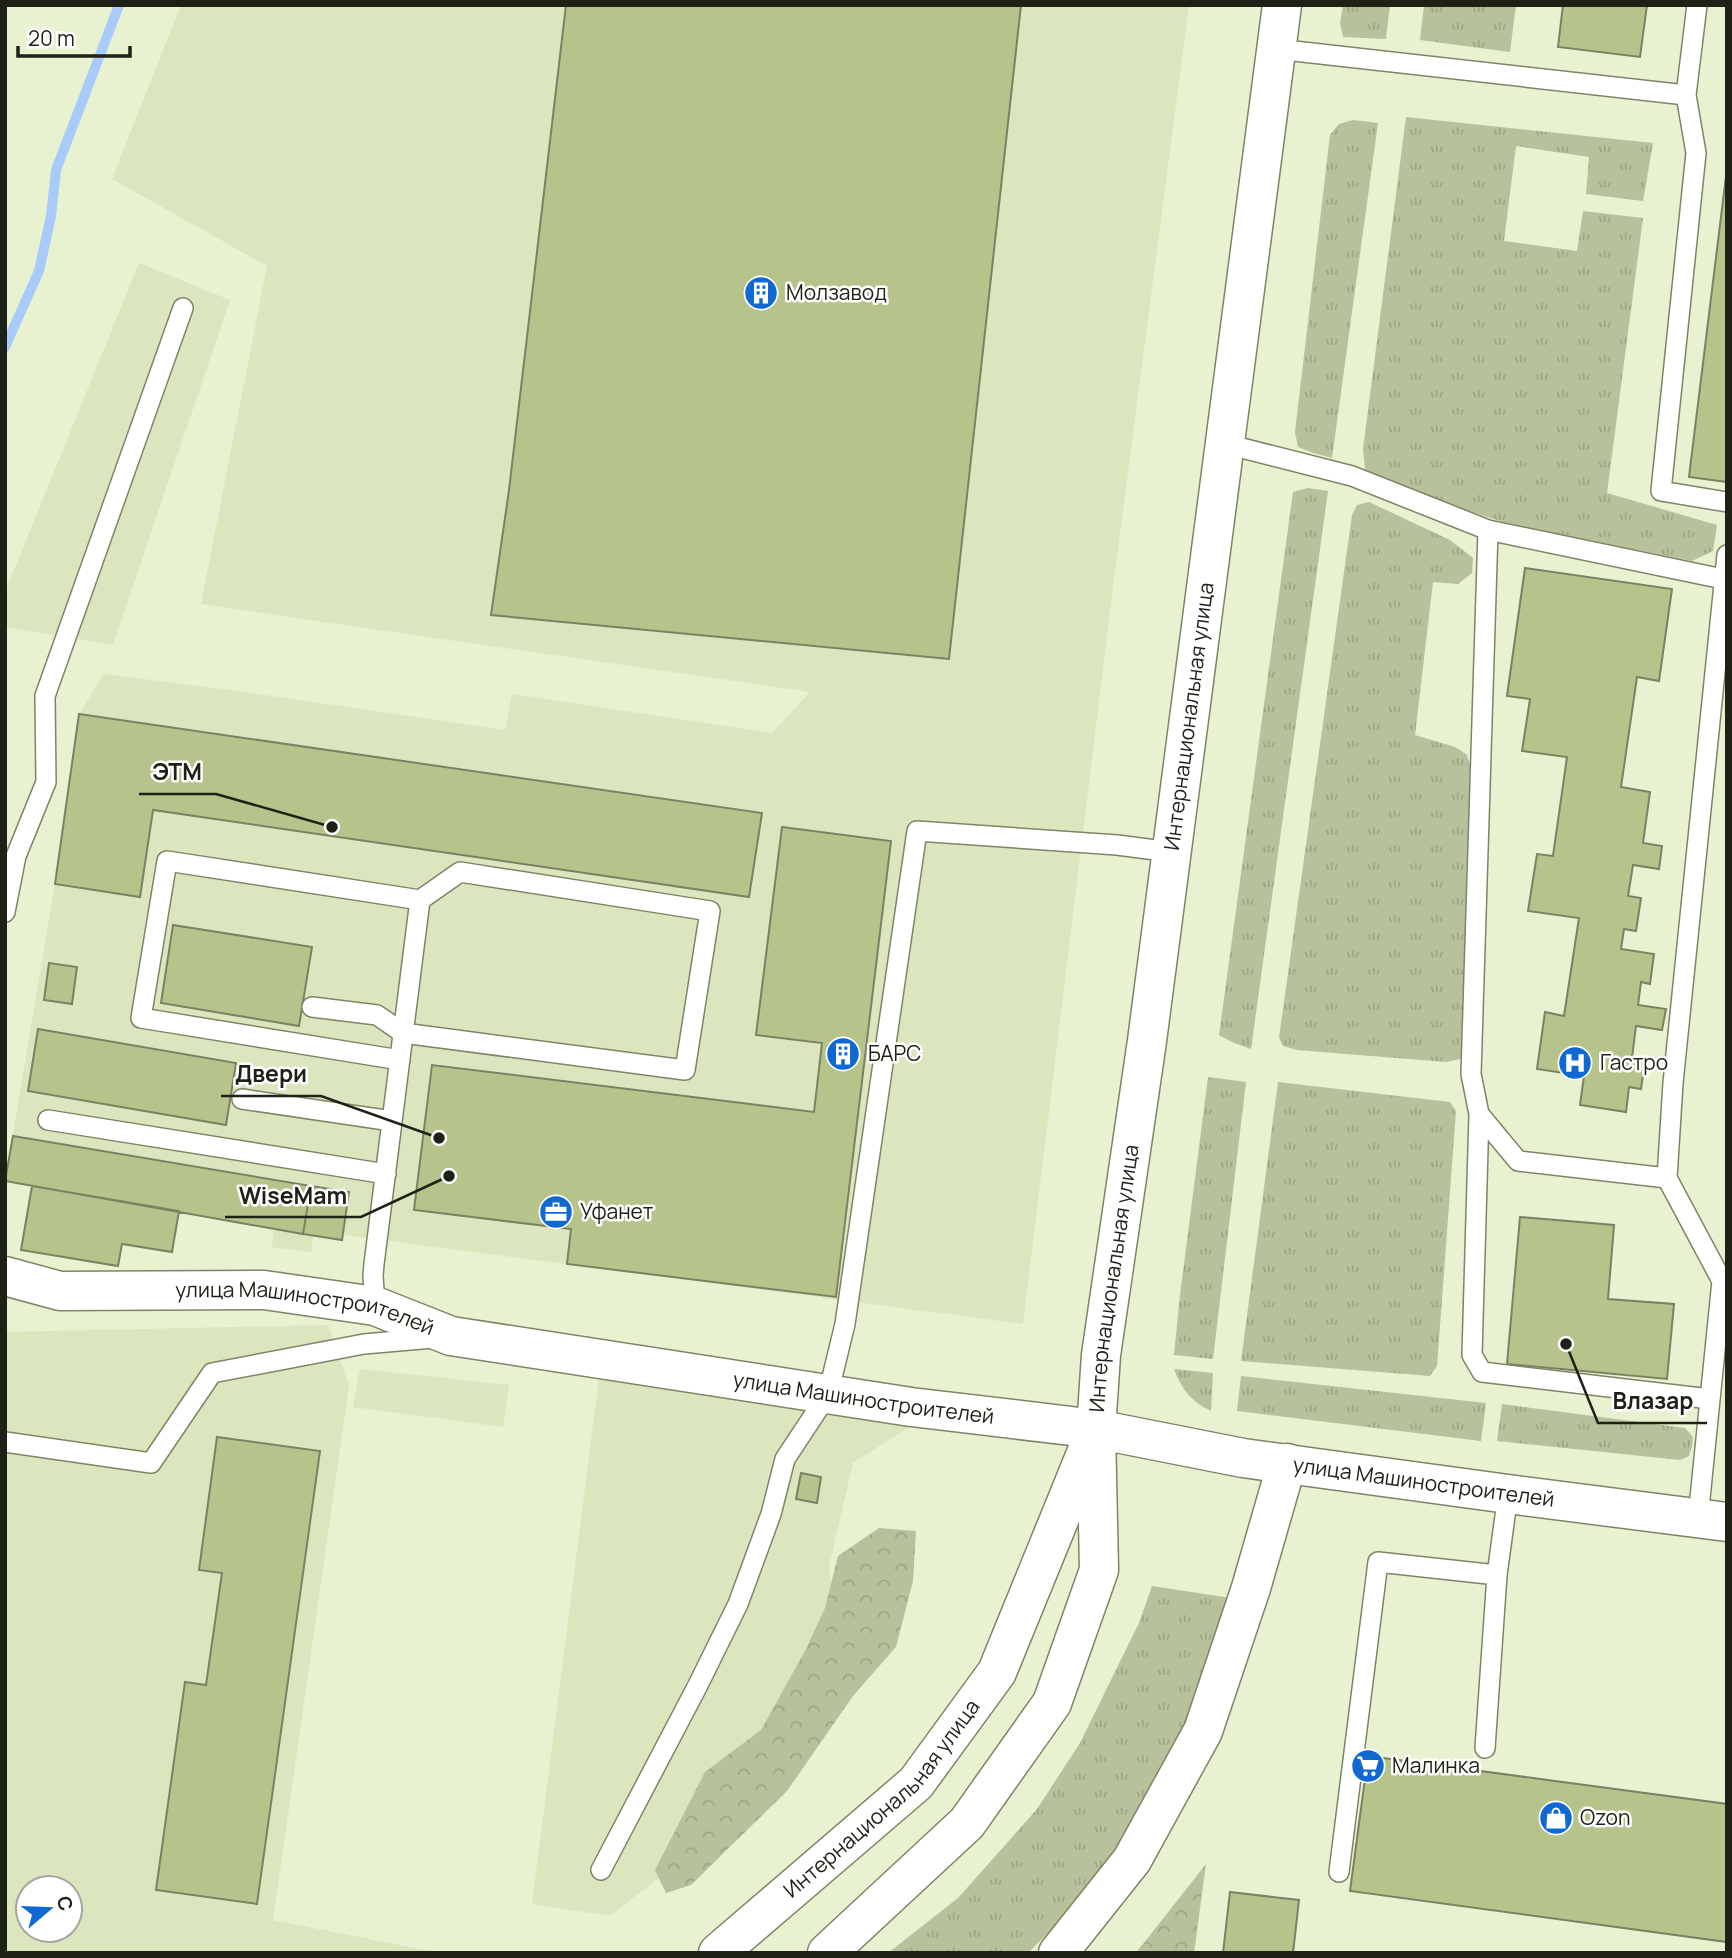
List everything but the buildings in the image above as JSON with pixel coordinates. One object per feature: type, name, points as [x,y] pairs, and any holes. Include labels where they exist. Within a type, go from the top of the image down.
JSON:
[{"type":"main road","name":"Интернациональная улица","points":[[827,1953],[967,1823],[1052,1703],[1099,1570],[1096,1429],[1104,1333],[1147,1041],[1282,5]]},
{"type":"main road","name":"улица Машиностроителей","points":[[5,1276],[60,1291],[264,1290],[375,1306],[451,1336],[911,1407],[1096,1429],[1243,1458],[1712,1520]]},
{"type":"main road","name":"Интернациональная улица","points":[[718,1953],[916,1783],[957,1728],[997,1672],[1096,1429]]},
{"type":"main road","points":[[1058,1953],[1132,1860],[1203,1731],[1251,1588],[1287,1463]]},
{"type":"lane","points":[[1697,5],[1685,94],[1696,153],[1661,491],[1727,502]]},
{"type":"lane","points":[[1276,49],[1685,94]]},
{"type":"lane","points":[[5,912],[16,856],[46,782],[45,696],[183,308]]},
{"type":"lane","points":[[1226,444],[1352,476],[1488,530],[1723,579]]},
{"type":"lane","points":[[1488,530],[1471,1074],[1479,1114],[1472,1355],[1482,1372],[1710,1399]]},
{"type":"lane","points":[[1712,1520],[1710,1399],[1722,1281],[1667,1178],[1675,1069],[1727,555]]},
{"type":"lane","points":[[601,1870],[738,1604],[771,1514],[785,1460],[828,1394],[845,1324],[917,831],[1117,845],[1171,852]]},
{"type":"lane","points":[[312,1007],[377,1015],[403,1033],[685,1070],[710,911],[460,872],[420,900],[167,861],[141,1018],[400,1060]]},
{"type":"lane","points":[[375,1306],[373,1276],[420,900]]},
{"type":"lane","points":[[242,1099],[392,1121]]},
{"type":"lane","points":[[1479,1114],[1518,1161],[1667,1178]]},
{"type":"lane","points":[[48,1120],[386,1174]]},
{"type":"lane","points":[[5,1442],[151,1463],[212,1373],[364,1344],[451,1336]]},
{"type":"lane","points":[[1485,1748],[1497,1575],[1508,1494]]},
{"type":"lane","points":[[1339,1872],[1378,1562],[1497,1575]]},
{"type":"shaded area","points":[[181,5],[1189,5],[1112,595],[1023,1324],[314,1231],[311,1252],[272,1247],[274,1227],[5,1181],[55,884],[79,714],[104,674],[505,730],[512,694],[772,733],[810,692],[201,604],[267,266],[112,179]]},
{"type":"shaded area","points":[[139,263],[230,300],[113,645],[5,627],[5,592]]},
{"type":"shaded area","points":[[328,1325],[349,1386],[273,1920],[440,1953],[5,1953],[5,1332]]},
{"type":"shaded area","points":[[360,1369],[509,1385],[503,1427],[353,1407]]},
{"type":"shaded area","points":[[599,1378],[914,1424],[853,1463],[829,1567],[835,1605],[763,1743],[665,1873],[610,1916],[532,1904]]},
{"type":"green space","points":[[1343,5],[1390,5],[1386,39],[1343,37],[1340,23]]},
{"type":"green space","points":[[1424,5],[1516,5],[1510,52],[1420,40]]},
{"type":"green space","points":[[1406,117],[1653,143],[1643,201],[1586,194],[1589,157],[1516,146],[1504,241],[1577,251],[1583,211],[1643,218],[1607,493],[1717,525],[1713,551],[1692,561],[1509,524],[1380,482],[1365,469],[1363,449]]},
{"type":"green space","points":[[1353,120],[1378,123],[1332,458],[1298,447],[1295,432],[1330,135],[1339,124]]},
{"type":"green space","points":[[1308,488],[1328,491],[1251,1049],[1219,1035],[1293,492]]},
{"type":"green space","points":[[1369,502],[1450,540],[1473,558],[1472,573],[1458,584],[1433,582],[1415,735],[1455,747],[1466,754],[1472,768],[1466,1042],[1460,1059],[1446,1062],[1297,1050],[1283,1046],[1279,1038],[1352,515],[1357,505]]},
{"type":"green space","points":[[1208,1077],[1246,1082],[1213,1359],[1174,1355]]},
{"type":"green space","points":[[1278,1082],[1450,1102],[1456,1111],[1437,1366],[1430,1376],[1241,1361]]},
{"type":"green space","points":[[1174,1369],[1213,1373],[1211,1411],[1188,1394]]},
{"type":"green space","points":[[1241,1376],[1486,1403],[1481,1441],[1237,1411]]},
{"type":"green space","points":[[1502,1404],[1685,1428],[1693,1437],[1692,1446],[1689,1456],[1680,1460],[1497,1441]]},
{"type":"green space","points":[[879,1528],[916,1531],[913,1581],[896,1647],[853,1696],[787,1791],[691,1885],[666,1893],[655,1870],[705,1772],[761,1730],[805,1651],[825,1608],[838,1556]]},
{"type":"green space","points":[[1152,1586],[1231,1598],[1212,1673],[1129,1836],[1068,1913],[1028,1953],[888,1953],[958,1898],[1037,1809],[1080,1743],[1139,1623]]},
{"type":"green space","points":[[1206,1864],[1194,1953],[1136,1953]]},
{"type":"waterway","points":[[5,347],[39,271],[51,216],[56,170],[119,5]]},
{"type":"place","name":"Молзавод","points":[[761,293]]},
{"type":"place","name":"ЭТМ","points":[[332,827]]},
{"type":"place","name":"БАРС","points":[[843,1054]]},
{"type":"place","name":"Гастро","points":[[1575,1063]]},
{"type":"place","name":"Двери","points":[[439,1138]]},
{"type":"place","name":"WiseMam","points":[[449,1176]]},
{"type":"place","name":"Уфанет","points":[[556,1212]]},
{"type":"place","name":"Влазар","points":[[1566,1344]]},
{"type":"place","name":"Малинка","points":[[1368,1766]]},
{"type":"place","name":"Ozon","points":[[1556,1818]]}]
